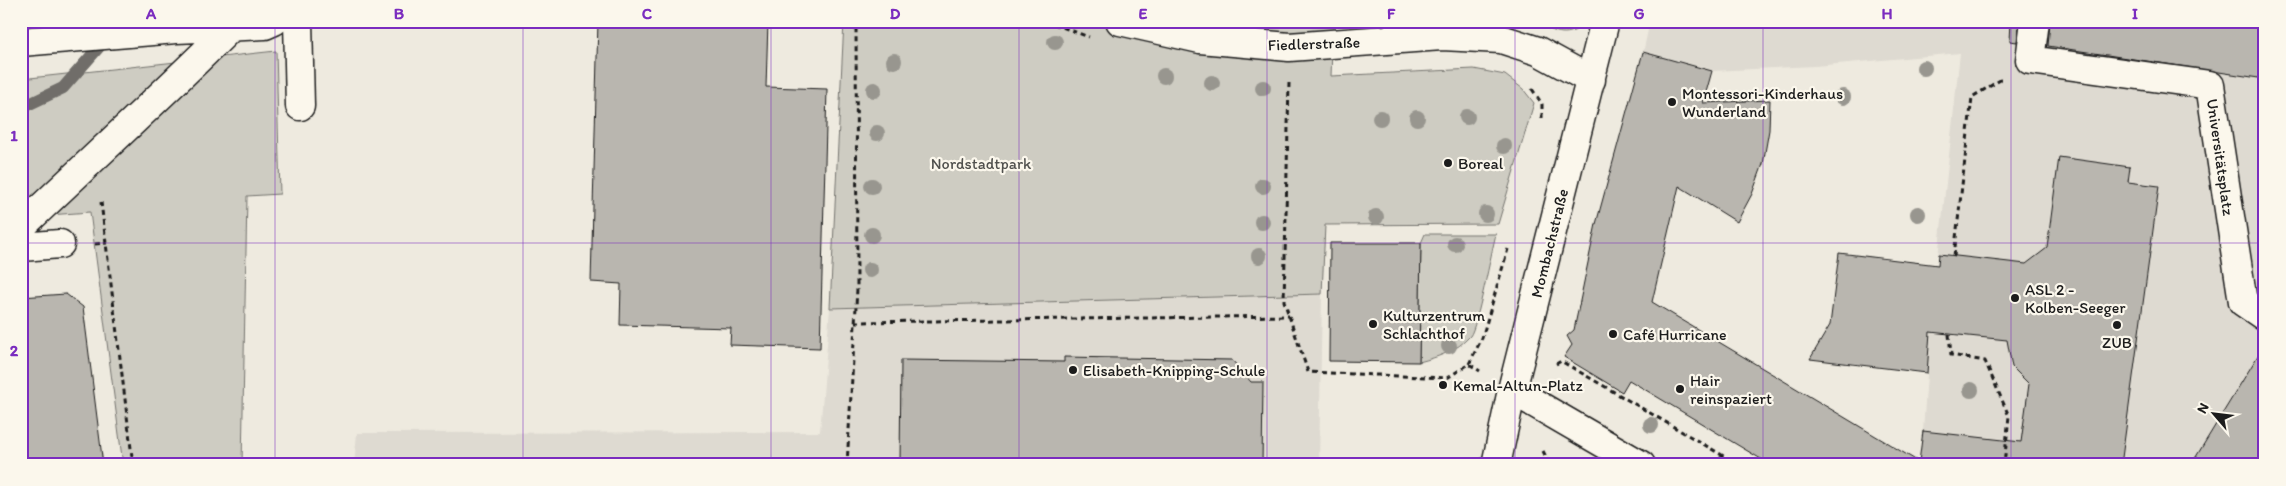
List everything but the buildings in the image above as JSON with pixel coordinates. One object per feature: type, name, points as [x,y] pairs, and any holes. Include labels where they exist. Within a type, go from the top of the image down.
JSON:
[{"type":"street","points":[[27,35],[66,38],[176,29],[265,25],[274,21]]},
{"type":"street","points":[[298,21],[300,106]]},
{"type":"street","name":"Fiedlerstraße","points":[[1120,21],[1200,39],[1289,47],[1442,36],[1501,39],[1538,51],[1591,80]]},
{"type":"street","name":"Mombachstraße","points":[[1496,465],[1512,390],[1605,21]]},
{"type":"street","name":"Universitätsplatz","points":[[2035,21],[2030,60],[2210,85],[2243,302],[2265,317]]},
{"type":"street","points":[[21,227],[122,130],[188,71],[231,27]]},
{"type":"street","points":[[21,247],[60,244]]},
{"type":"street","points":[[1512,390],[1641,465]]},
{"type":"path","points":[[847,465],[857,289],[856,21]]},
{"type":"path","points":[[1046,21],[1094,39]]},
{"type":"path","points":[[1289,47],[1284,301],[1308,372],[1447,378],[1469,364],[1482,338],[1509,245]]},
{"type":"path","points":[[1529,84],[1542,104],[1542,124]]},
{"type":"path","points":[[1954,256],[1972,97]]},
{"type":"path","points":[[103,194],[101,202],[133,465]]},
{"type":"path","points":[[855,322],[1289,316]]},
{"type":"path","points":[[1948,334],[1951,355],[1985,361],[2009,416],[2004,465]]},
{"type":"path","points":[[1469,364],[1512,390],[1561,361],[1739,465]]},
{"type":"shaded area","points":[[1650,21],[2265,21],[2265,465],[1919,465],[1930,332],[1960,53],[1815,66],[1712,71],[1643,53]]},
{"type":"shaded area","name":"Elisabeth-Knipping-Schule","points":[[1322,294],[1319,465],[354,465],[357,433],[820,432],[830,308]]},
{"type":"green space","name":"Nordstadtpark","points":[[844,21],[1347,21],[1333,22],[1331,76],[1474,69],[1505,75],[1523,89],[1534,103],[1498,224],[1325,225],[1322,294],[830,308]]},
{"type":"green space","points":[[1533,21],[1578,21],[1576,30],[1559,33]]},
{"type":"green space","points":[[276,51],[280,194],[247,196],[242,465],[123,465],[90,212],[21,217],[21,79]]},
{"type":"green space","points":[[1425,234],[1496,234],[1480,304],[1470,336],[1453,350],[1419,362],[1421,243]]},
{"type":"waterway","points":[[21,108],[63,88],[107,38]]},
{"type":"place","name":"Montessori-Kinderhaus Wunderland","points":[[1672,102]]},
{"type":"place","name":"Boreal","points":[[1448,163]]},
{"type":"place","name":"ASL 2 - Kolben-Seeger","points":[[2015,298]]},
{"type":"place","name":"Kulturzentrum Schlachthof","points":[[1373,324]]},
{"type":"place","name":"ZUB","points":[[2117,325]]},
{"type":"place","name":"Café Hurricane","points":[[1613,334]]},
{"type":"place","name":"Elisabeth-Knipping-Schule","points":[[1073,370]]},
{"type":"place","name":"Kemal-Altun-Platz","points":[[1443,385]]},
{"type":"place","name":"Hair reinspaziert","points":[[1680,389]]}]
